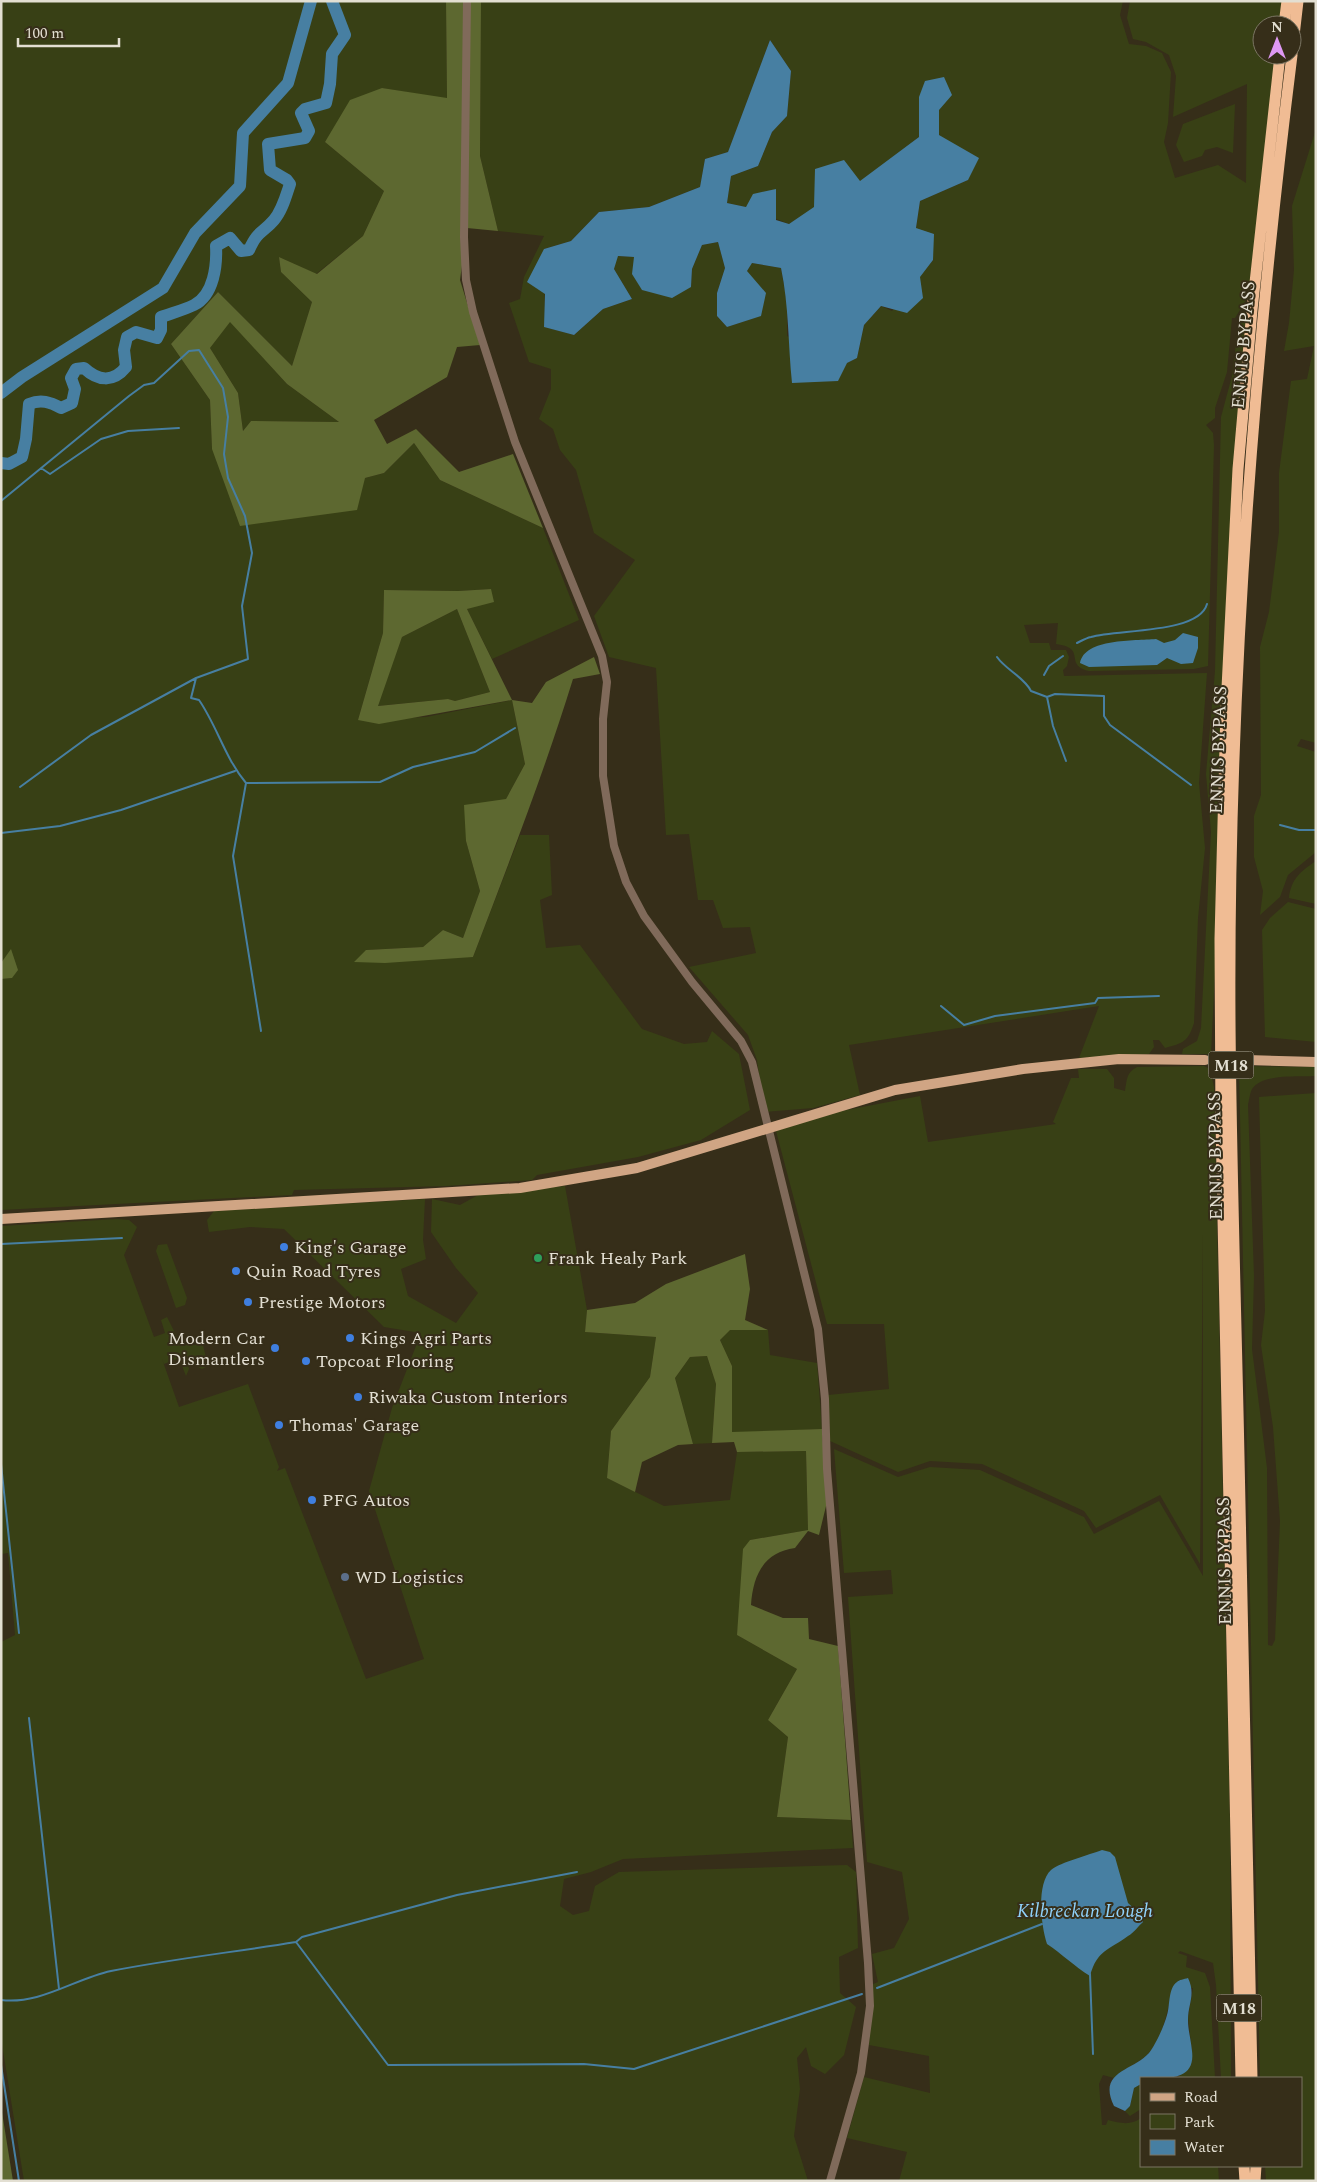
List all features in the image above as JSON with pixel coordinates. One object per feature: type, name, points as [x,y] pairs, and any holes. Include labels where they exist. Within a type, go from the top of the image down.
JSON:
[{"type":"highway","points":[[1285,15],[1287,1]]},
{"type":"highway","name":"ENNIS BYPASS","points":[[1296,15],[1298,1]]},
{"type":"highway","name":"ENNIS BYPASS","points":[[1240,2077],[1220,939],[1226,708],[1238,469],[1253,300],[1279,65]]},
{"type":"highway","name":"ENNIS BYPASS","points":[[1252,2077],[1230,1028],[1233,838],[1238,659],[1248,481],[1265,286],[1291,65]]},
{"type":"highway","points":[[1237,2181],[1238,2167]]},
{"type":"highway","points":[[1244,2167],[1245,2181]]},
{"type":"highway","points":[[1256,2167],[1257,2181]]},
{"type":"main road","points":[[1,1219],[520,1188],[637,1168],[895,1090],[1023,1069],[1119,1060],[1204,1060]]},
{"type":"main road","points":[[1247,1060],[1316,1062]]},
{"type":"street","points":[[467,1],[464,237],[466,280],[473,312],[515,442],[602,656],[607,682],[603,776],[614,846],[626,882],[644,916],[692,982],[748,1053],[818,1329],[822,1359],[827,1469],[870,2006],[861,2073],[830,2181]]},
{"type":"green space","points":[[1,1],[446,1],[447,99],[382,88],[325,142],[384,191],[363,236],[316,274],[279,257],[281,272],[312,302],[292,366],[218,292],[171,344],[210,400],[212,449],[365,478],[384,473],[414,443],[440,480],[543,528],[579,620],[492,659],[467,609],[491,589],[458,591],[384,590],[383,633],[358,720],[426,717],[512,700],[525,764],[506,799],[466,841],[480,891],[463,938],[443,930],[423,947],[366,950],[473,957],[520,835],[549,835],[552,895],[540,900],[546,948],[580,945],[642,1029],[684,1044],[707,1042],[712,1031],[739,1054],[750,1110],[701,1140],[638,1157],[537,1175],[532,1180],[446,1186],[294,1190],[292,1195],[1,1210],[1,979],[12,978],[11,950],[1,963]]},
{"type":"green space","points":[[446,1],[481,1],[480,156],[498,231],[467,228],[460,280],[480,345],[457,347],[447,377],[374,420],[387,444],[416,429],[459,472],[513,454],[543,528],[440,480],[414,443],[384,473],[365,478],[357,510],[240,526],[212,449],[210,400],[171,344],[218,292],[292,366],[312,302],[281,272],[279,257],[317,274],[363,236],[384,191],[325,142],[350,100],[382,88],[447,98]],"holes":[[[230,322],[287,384],[339,422],[251,421],[243,431],[238,393],[210,348]]]},
{"type":"green space","points":[[481,1],[1123,1],[1120,15],[1129,44],[1146,46],[1162,53],[1171,72],[1168,123],[1164,142],[1175,178],[1218,165],[1246,183],[1247,84],[1173,117],[1176,76],[1169,55],[1146,42],[1133,39],[1127,18],[1130,1],[1283,1],[1281,15],[1252,15],[1252,65],[1275,65],[1248,297],[1235,318],[1232,318],[1227,372],[1215,408],[1215,418],[1206,425],[1213,433],[1214,445],[1208,666],[1194,669],[1089,671],[1077,665],[1071,649],[1056,644],[1058,623],[1024,625],[1030,643],[1049,643],[1051,650],[1066,650],[1069,657],[1067,666],[1063,670],[1064,676],[1207,673],[1199,783],[1205,848],[1198,918],[1194,1023],[1184,1041],[1165,1048],[1159,1040],[1153,1040],[1154,1047],[1149,1054],[1079,1058],[1099,1006],[849,1045],[860,1095],[813,1108],[764,1112],[757,1060],[748,1035],[689,967],[756,953],[750,927],[723,928],[713,900],[698,900],[689,834],[666,835],[656,668],[609,657],[594,616],[635,560],[594,533],[576,470],[560,450],[553,429],[539,419],[551,389],[551,369],[529,362],[509,303],[520,299],[524,277],[544,236],[498,231],[480,156]],"holes":[[[770,40],[791,71],[787,116],[772,132],[758,166],[731,176],[727,203],[746,207],[789,224],[860,182],[919,137],[919,97],[939,110],[939,135],[968,180],[920,201],[916,229],[933,260],[892,311],[881,306],[864,325],[857,358],[847,363],[787,336],[787,303],[781,268],[752,263],[747,271],[760,316],[727,327],[717,316],[717,293],[725,268],[718,242],[702,245],[692,269],[691,287],[634,257],[617,256],[614,269],[632,299],[603,309],[574,335],[545,327],[544,249],[571,241],[599,212],[649,207],[700,187],[705,159],[728,152]]]},
{"type":"green space","points":[[1235,104],[1233,153],[1217,147],[1205,150],[1202,156],[1184,162],[1176,145],[1183,124]]},
{"type":"green space","points":[[1316,129],[1316,743],[1301,739],[1297,746],[1316,752],[1316,852],[1288,875],[1280,897],[1260,915],[1263,891],[1254,857],[1254,816],[1261,795],[1260,647],[1269,612],[1279,532],[1279,473],[1291,381],[1307,379],[1314,346],[1284,351],[1289,323],[1294,270],[1292,206]]},
{"type":"green space","points":[[1247,311],[1211,1054],[1182,1054],[1183,1049],[1197,1041],[1201,1028],[1211,832],[1206,774],[1215,671],[1221,417],[1232,376],[1239,319]]},
{"type":"green space","points":[[230,321],[287,384],[339,422],[251,421],[243,431],[238,393],[210,348]]},
{"type":"green space","points":[[491,589],[494,602],[467,609],[512,700],[379,724],[358,720],[383,633],[384,590],[458,591]],"holes":[[[457,609],[490,692],[455,701],[448,699],[378,706],[402,637]]]},
{"type":"green space","points":[[457,609],[490,692],[455,701],[448,699],[377,706],[402,637]]},
{"type":"green space","points":[[594,657],[600,674],[573,679],[538,784],[473,957],[385,963],[354,962],[366,950],[423,947],[443,930],[463,938],[480,891],[466,841],[464,805],[506,799],[525,764],[512,700],[532,703],[546,682]]},
{"type":"green space","points":[[1316,861],[1316,904],[1289,898],[1294,881],[1306,868]]},
{"type":"green space","points":[[1288,902],[1316,909],[1316,1042],[1265,1037],[1262,930],[1270,918]]},
{"type":"green space","points":[[11,949],[18,970],[12,978],[1,979],[1,963]]},
{"type":"green space","points":[[1204,1066],[1210,1069],[1214,1087],[1230,1822],[1231,2077],[1221,2077],[1213,1963],[1180,1951],[1178,1953],[1187,1956],[1186,1967],[1205,1973],[1210,1987],[1215,2077],[1179,2077],[1192,2052],[1188,2017],[1193,1988],[1172,1989],[1161,2031],[1149,2053],[1114,2078],[1103,2075],[1099,2084],[1102,2125],[1106,2125],[1108,2120],[1129,2123],[1140,2119],[1140,2167],[1218,2167],[1219,2181],[899,2181],[907,2152],[847,2138],[864,2077],[930,2093],[929,2056],[869,2045],[873,1984],[878,1982],[872,1954],[894,1948],[909,1919],[902,1872],[867,1862],[848,1597],[893,1594],[891,1570],[844,1573],[834,1449],[898,1477],[930,1467],[980,1470],[1084,1517],[1094,1534],[1159,1501],[1203,1576],[1203,1232],[1200,1564],[1160,1495],[1096,1528],[1084,1511],[982,1464],[930,1461],[898,1472],[830,1441],[828,1395],[889,1389],[884,1324],[827,1324],[776,1131],[836,1112],[920,1096],[928,1142],[1056,1124],[1053,1122],[1071,1078],[1079,1078],[1078,1069],[1107,1069],[1114,1078],[1114,1088],[1125,1091],[1129,1074],[1137,1067]]},
{"type":"green space","points":[[1239,1066],[1316,1067],[1316,1076],[1282,1077],[1264,1080],[1252,1089],[1248,1105],[1254,1276],[1252,1349],[1267,1468],[1268,1645],[1272,1646],[1275,1640],[1280,1521],[1273,1427],[1261,1345],[1265,1311],[1259,1097],[1316,1093],[1316,2181],[1266,2181],[1265,2167],[1302,2167],[1302,2077],[1260,2077]]},
{"type":"green space","points":[[565,1186],[587,1310],[585,1332],[656,1337],[650,1377],[611,1431],[607,1478],[664,1506],[730,1500],[737,1452],[806,1451],[808,1530],[750,1540],[737,1635],[797,1669],[768,1720],[788,1737],[777,1817],[851,1820],[853,1848],[623,1859],[591,1872],[564,1879],[560,1906],[573,1915],[589,1911],[595,1886],[619,1872],[847,1865],[856,1872],[858,1948],[839,1957],[840,1993],[856,2007],[844,2055],[825,2074],[811,2066],[806,2047],[797,2058],[800,2089],[794,2136],[808,2181],[24,2181],[1,2038],[1,1642],[15,1635],[8,1553],[1,1554],[1,1226],[117,1219],[129,1220],[137,1227],[124,1255],[154,1337],[165,1333],[161,1320],[167,1317],[180,1343],[203,1345],[208,1366],[202,1369],[196,1366],[194,1360],[187,1362],[189,1369],[186,1376],[179,1358],[164,1364],[162,1359],[179,1407],[248,1384],[279,1467],[277,1471],[285,1468],[366,1679],[424,1659],[369,1491],[392,1408],[421,1333],[384,1327],[284,1229],[250,1227],[209,1232],[207,1220],[214,1211],[425,1199],[423,1240],[426,1259],[401,1269],[408,1296],[456,1323],[478,1293],[456,1268],[431,1232],[432,1199],[460,1205],[480,1194]]},
{"type":"green space","points":[[167,1244],[187,1298],[185,1305],[176,1308],[156,1251],[158,1245]]},
{"type":"green space","points":[[745,1254],[750,1289],[745,1320],[768,1330],[730,1330],[720,1340],[732,1366],[732,1432],[822,1429],[827,1502],[819,1535],[808,1531],[795,1548],[775,1554],[762,1567],[754,1584],[751,1605],[783,1618],[808,1618],[809,1639],[838,1646],[851,1820],[777,1817],[788,1737],[768,1720],[797,1669],[737,1635],[743,1549],[750,1540],[808,1530],[806,1451],[737,1452],[734,1442],[712,1443],[716,1384],[707,1356],[690,1357],[675,1378],[693,1444],[678,1445],[642,1462],[635,1492],[607,1478],[611,1431],[650,1377],[656,1337],[585,1332],[587,1310],[635,1303],[666,1284]]},
{"type":"green space","points":[[729,1330],[768,1330],[770,1355],[817,1363],[822,1429],[732,1433],[732,1366],[720,1340]]},
{"type":"green space","points":[[707,1356],[716,1384],[712,1443],[693,1444],[675,1378],[690,1357]]},
{"type":"green space","points":[[1140,2085],[1140,2110],[1130,2116],[1125,2111],[1130,2106],[1134,2088]]},
{"type":"green space","points":[[1,2106],[13,2181],[1,2181]]},
{"type":"water","points":[[770,40],[791,71],[787,116],[772,132],[758,166],[731,176],[727,203],[746,207],[753,194],[776,189],[776,220],[789,224],[814,207],[815,169],[844,160],[860,181],[919,137],[919,97],[925,81],[944,77],[952,95],[939,110],[939,135],[979,158],[968,180],[920,201],[916,228],[934,234],[933,260],[920,277],[923,298],[907,313],[881,306],[864,325],[857,358],[847,363],[838,381],[792,383],[787,311],[781,268],[752,263],[747,271],[766,293],[761,316],[727,327],[717,316],[717,293],[725,268],[718,242],[702,245],[692,269],[691,287],[672,298],[642,290],[632,274],[634,257],[618,256],[614,269],[632,299],[603,309],[574,335],[544,327],[545,294],[527,282],[544,249],[571,241],[599,212],[649,207],[700,187],[705,159],[728,152]]},
{"type":"water","points":[[1183,633],[1198,637],[1198,648],[1193,663],[1181,664],[1167,658],[1157,665],[1089,667],[1080,663],[1084,655],[1100,645],[1112,642],[1156,639],[1164,643],[1175,640]]},
{"type":"water","name":"Kilbreckan Lough","points":[[1102,1850],[1110,1852],[1115,1857],[1128,1903],[1142,1916],[1143,1922],[1130,1935],[1100,1956],[1090,1976],[1047,1944],[1043,1927],[1042,1895],[1046,1876],[1051,1870],[1068,1861]]},
{"type":"water","points":[[1188,1978],[1192,1994],[1188,2014],[1188,2028],[1192,2051],[1192,2061],[1189,2069],[1183,2074],[1172,2077],[1140,2077],[1140,2085],[1134,2088],[1130,2106],[1125,2111],[1114,2106],[1110,2094],[1110,2085],[1113,2079],[1149,2053],[1164,2024],[1172,1988],[1178,1981]]},
{"type":"waterway","points":[[1,393],[22,377],[163,288],[195,233],[240,186],[243,133],[288,83],[311,1]]},
{"type":"waterway","points":[[1,463],[9,464],[22,457],[26,439],[29,404],[45,402],[61,408],[72,403],[75,389],[71,378],[76,369],[84,368],[100,378],[116,376],[126,367],[124,350],[127,337],[136,332],[157,338],[161,330],[161,317],[194,305],[206,294],[215,270],[216,246],[230,238],[241,251],[249,250],[258,235],[277,216],[284,203],[290,184],[287,180],[270,170],[268,144],[305,138],[309,131],[301,113],[305,109],[326,103],[330,84],[332,54],[345,35],[332,1]]},
{"type":"waterway","points":[[1,501],[129,396],[144,385],[154,383],[189,351],[199,350],[223,388],[228,417],[224,454],[228,478],[245,516],[252,553],[242,606],[248,659],[196,678],[91,735],[20,787]]},
{"type":"waterway","points":[[41,468],[50,474],[101,439],[128,431],[179,428]]},
{"type":"waterway","points":[[1077,643],[1089,637],[1174,626],[1189,621],[1201,614],[1207,604]]},
{"type":"waterway","points":[[1044,675],[1049,666],[1063,656]]},
{"type":"waterway","points":[[997,657],[1031,691],[1047,697],[1055,694],[1104,696],[1104,716],[1110,725],[1191,785]]},
{"type":"waterway","points":[[196,678],[191,698],[199,700],[232,763],[246,783],[380,782],[413,767],[475,752],[515,728]]},
{"type":"waterway","points":[[1047,697],[1053,726],[1066,761]]},
{"type":"waterway","points":[[1,833],[60,826],[121,810],[235,771]]},
{"type":"waterway","points":[[246,783],[233,856],[261,1031]]},
{"type":"waterway","points":[[1280,825],[1299,830],[1316,830]]},
{"type":"waterway","points":[[941,1006],[964,1025],[995,1016],[1095,1003],[1098,998],[1159,996]]},
{"type":"waterway","points":[[1,1244],[122,1238]]},
{"type":"waterway","points":[[1,1464],[19,1633]]},
{"type":"waterway","points":[[29,1718],[59,1989]]},
{"type":"waterway","points":[[1,2000],[29,1999],[111,1971],[296,1942],[302,1937],[457,1895],[577,1872]]},
{"type":"waterway","points":[[877,1988],[1042,1924]]},
{"type":"waterway","points":[[296,1942],[388,2065],[584,2064],[634,2069],[862,1994]]},
{"type":"waterway","points":[[1090,1974],[1093,2054]]},
{"type":"waterway","points":[[1,2065],[19,2181]]},
{"type":"tunnel","points":[[1205,1060],[1247,1060]]},
{"type":"place","name":"King's Garage","points":[[284,1247]]},
{"type":"place","name":"Frank Healy Park","points":[[538,1258]]},
{"type":"place","name":"Quin Road Tyres","points":[[236,1271]]},
{"type":"place","name":"Prestige Motors","points":[[248,1302]]},
{"type":"place","name":"Kings Agri Parts","points":[[350,1338]]},
{"type":"place","name":"Modern Car Dismantlers","points":[[275,1348]]},
{"type":"place","name":"Topcoat Flooring","points":[[306,1361]]},
{"type":"place","name":"Riwaka Custom Interiors","points":[[358,1397]]},
{"type":"place","name":"Thomas' Garage","points":[[279,1425]]},
{"type":"place","name":"PFG Autos","points":[[312,1500]]},
{"type":"place","name":"WD Logistics","points":[[345,1577]]}]
